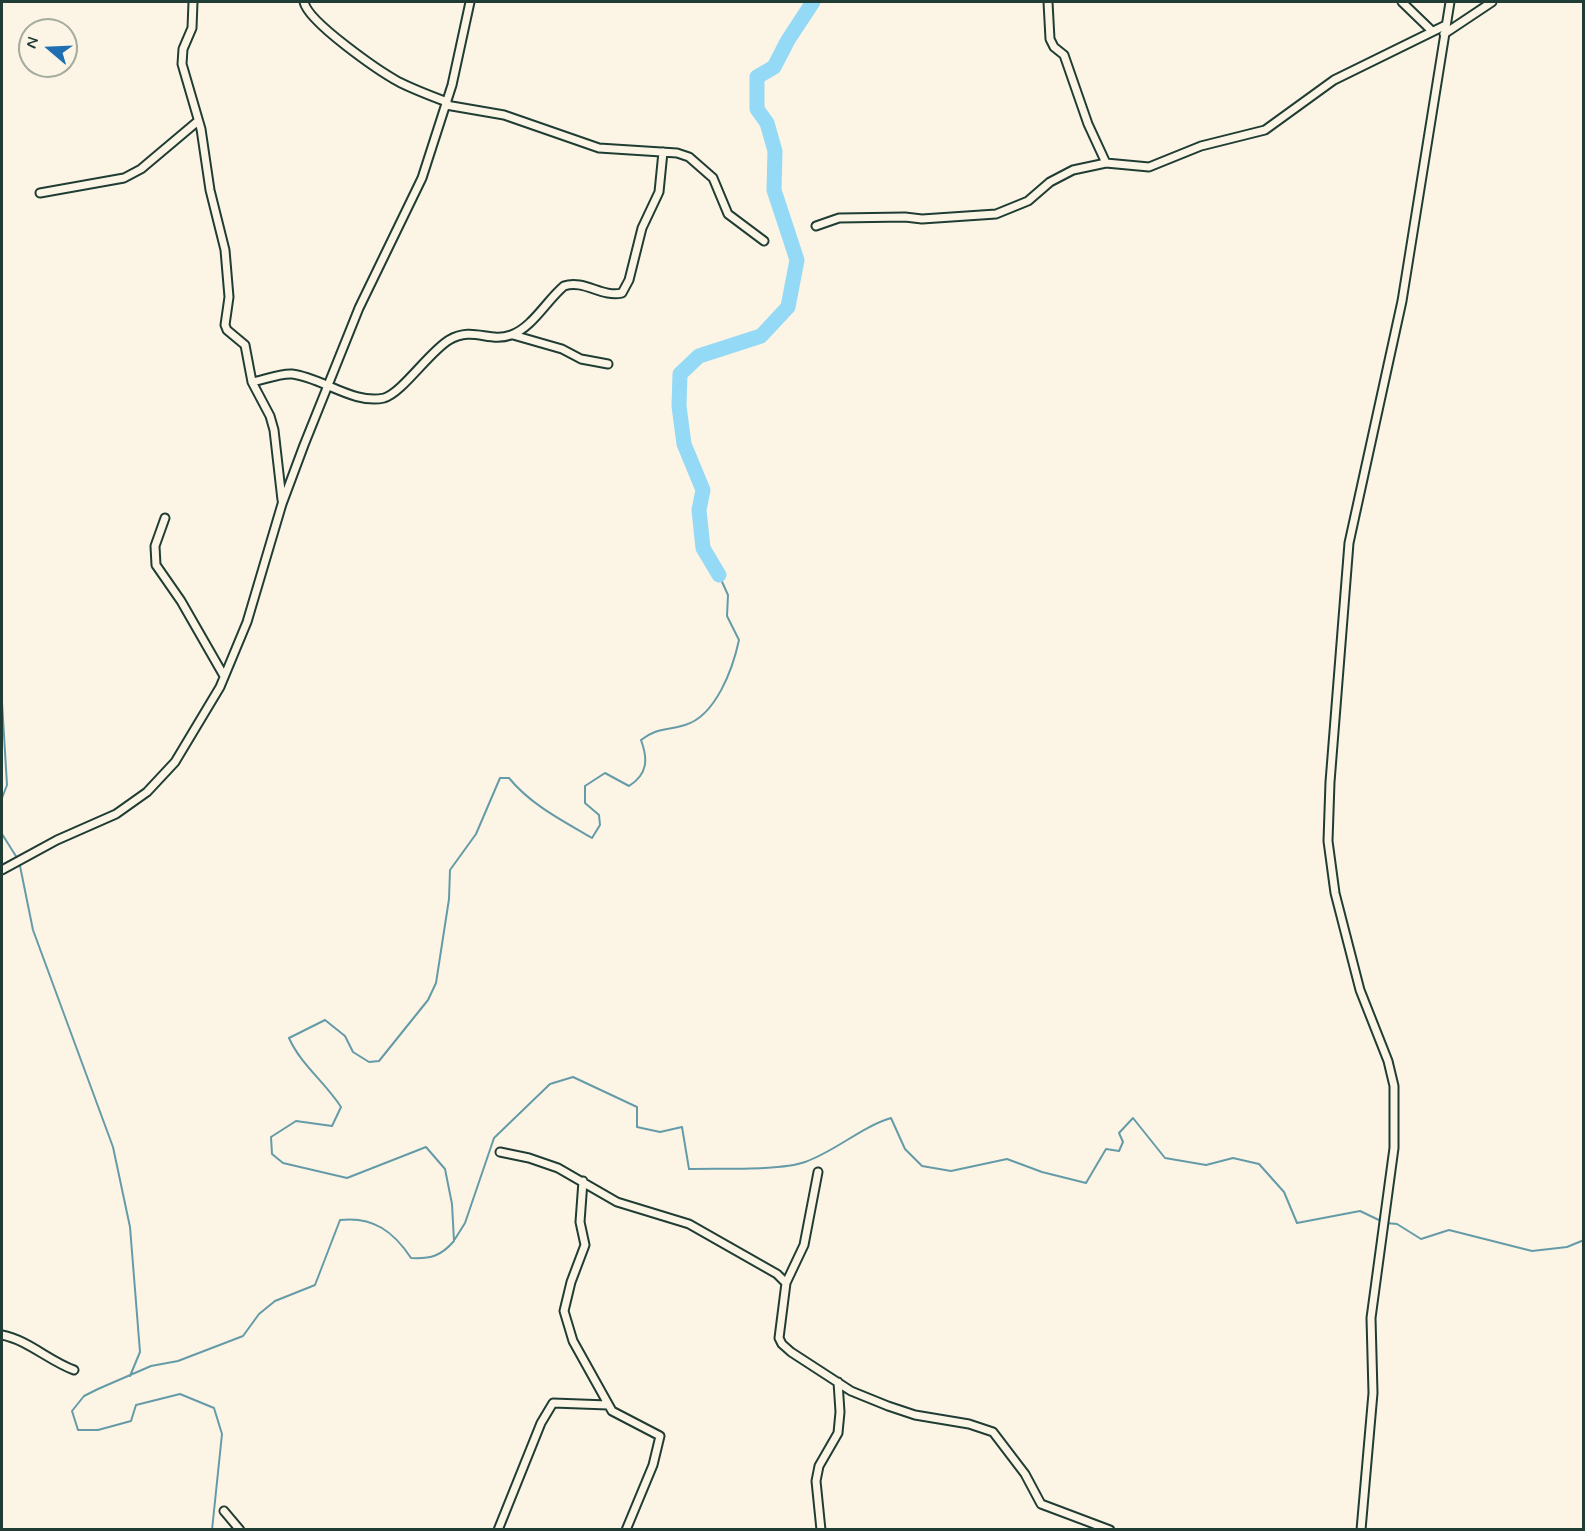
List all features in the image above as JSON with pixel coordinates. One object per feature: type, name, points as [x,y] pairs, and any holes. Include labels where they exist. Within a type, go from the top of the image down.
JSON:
[{"type":"street","points":[[193,2],[192,28],[183,49],[182,64],[198,121],[210,190],[225,250],[229,297],[225,325],[227,330],[245,345],[252,382],[270,416],[274,430],[282,504]]},
{"type":"street","points":[[304,2],[309,14],[372,64],[398,81],[447,103],[504,115],[600,148],[689,156],[713,178],[728,214],[764,241]]},
{"type":"street","points":[[2,870],[57,840],[116,814],[147,792],[175,762],[224,676],[250,611],[282,504],[359,308],[422,178],[447,103],[468,22],[470,2]]},
{"type":"street","points":[[1048,2],[1050,39],[1054,47],[1064,55],[1088,124],[1106,163]]},
{"type":"street","points":[[1402,2],[1432,31]]},
{"type":"street","points":[[1360,1530],[1373,1393],[1371,1318],[1394,1148],[1394,1097],[1388,1061],[1360,990],[1335,893],[1328,841],[1330,782],[1349,543],[1402,301],[1450,2]]},
{"type":"street","points":[[1444,34],[1492,2]]},
{"type":"street","points":[[816,226],[839,218],[922,219],[996,214],[1028,201],[1050,182],[1073,170],[1106,163],[1149,166],[1201,146],[1265,130],[1334,80],[1446,25]]},
{"type":"street","points":[[40,193],[124,178],[141,169],[198,121]]},
{"type":"street","points":[[252,382],[288,374],[359,395],[385,398],[393,393],[422,362],[449,340],[468,333],[496,338],[513,335],[522,329],[564,286],[573,282],[617,294],[626,289],[642,228],[659,192],[663,152]]},
{"type":"street","points":[[513,335],[562,349],[581,359],[608,364]]},
{"type":"street","points":[[165,518],[155,546],[156,565],[210,649],[224,676]]},
{"type":"street","points":[[500,1152],[529,1158],[583,1181],[616,1202],[689,1224],[777,1274],[786,1282]]},
{"type":"street","points":[[818,1172],[804,1245],[786,1282],[780,1329],[782,1344],[861,1395],[906,1412],[969,1424],[993,1432],[1025,1474],[1041,1504],[1090,1526],[1110,1530]]},
{"type":"street","points":[[583,1181],[579,1213],[585,1245],[571,1282],[564,1311],[573,1341],[608,1405],[618,1416],[660,1436],[653,1465],[626,1530]]},
{"type":"street","points":[[2,1335],[20,1340],[54,1363],[74,1370]]},
{"type":"street","points":[[821,1530],[816,1481],[819,1466],[838,1434],[840,1412],[838,1382]]},
{"type":"street","points":[[498,1530],[541,1423],[553,1403],[608,1405]]},
{"type":"street","points":[[224,1511],[240,1530]]},
{"type":"waterway","points":[[719,575],[703,548],[699,510],[703,490],[684,444],[679,406],[680,374],[699,356],[761,336],[788,307],[797,260],[774,190],[775,151],[767,123],[757,109],[757,77],[774,67],[788,40],[813,2]]},
{"type":"waterway","points":[[212,1530],[222,1434],[214,1408],[180,1394],[136,1405],[131,1421],[98,1430],[78,1430],[72,1411],[84,1396],[98,1389],[151,1366],[178,1361],[243,1336],[259,1314],[275,1301],[315,1285],[340,1220],[363,1221],[382,1228],[390,1233],[411,1258],[435,1255],[445,1250],[454,1241],[452,1204],[445,1169],[426,1147],[347,1178],[283,1163],[272,1154],[271,1137],[296,1121],[332,1126],[341,1107],[300,1057],[289,1038],[325,1020],[345,1036],[353,1052],[369,1062],[379,1061],[428,1000],[436,983],[449,899],[450,870],[476,834],[500,778],[509,778],[537,804],[592,838],[600,825],[599,815],[585,803],[585,786],[605,773],[629,786],[640,776],[645,766],[645,754],[641,740],[657,731],[685,725],[696,720],[706,712],[721,690],[739,640],[727,616],[728,595],[719,575]]},
{"type":"waterway","points":[[2,702],[7,785],[2,798]]},
{"type":"waterway","points":[[2,834],[19,861],[33,930],[113,1147],[130,1227],[140,1352],[130,1376]]},
{"type":"waterway","points":[[455,1239],[465,1223],[494,1138],[550,1084],[573,1077],[637,1107],[637,1127],[660,1132],[682,1127],[689,1169],[765,1168],[794,1165],[827,1152],[869,1127],[891,1118],[905,1149],[922,1166],[951,1171],[1007,1159],[1042,1172],[1086,1183],[1106,1149],[1119,1151],[1123,1142],[1119,1133],[1133,1118],[1165,1158],[1206,1165],[1233,1158],[1259,1164],[1284,1192],[1297,1223],[1360,1211],[1381,1221]]},
{"type":"waterway","points":[[1386,1223],[1397,1224],[1421,1239],[1449,1230],[1532,1251],[1567,1247],[1584,1240]]}]
